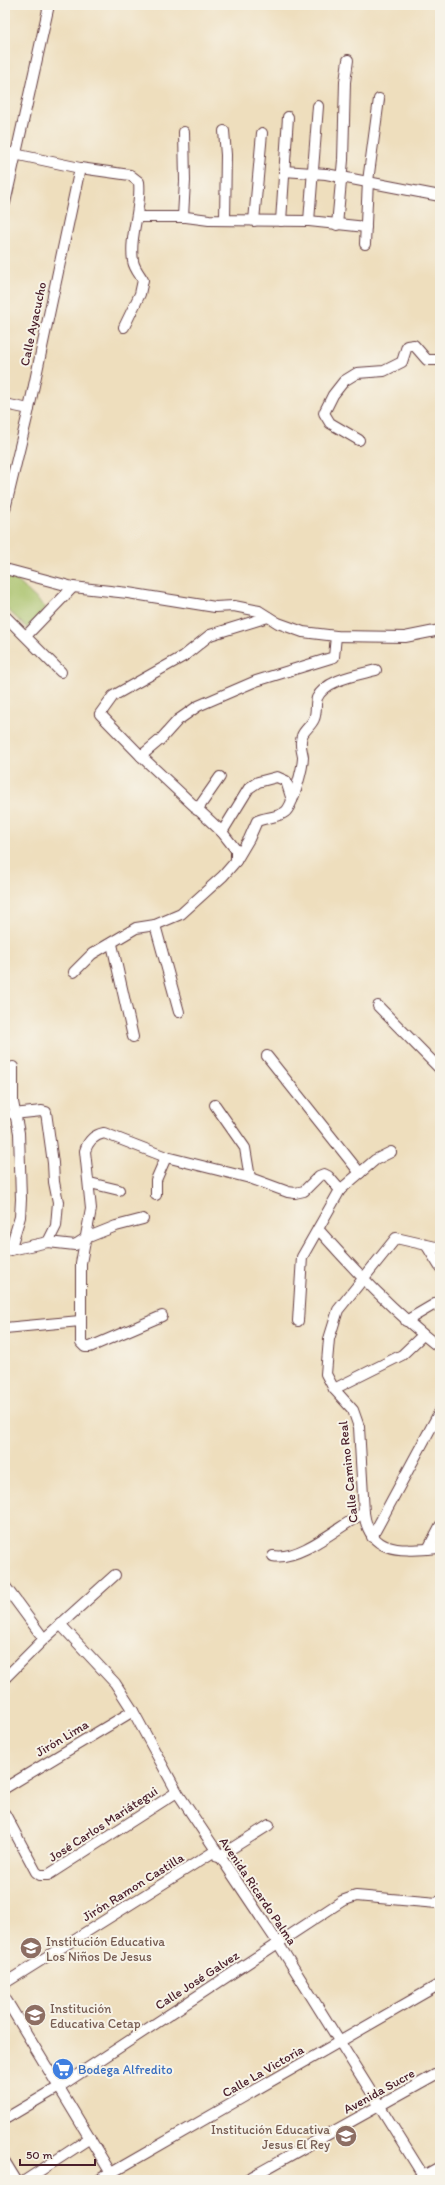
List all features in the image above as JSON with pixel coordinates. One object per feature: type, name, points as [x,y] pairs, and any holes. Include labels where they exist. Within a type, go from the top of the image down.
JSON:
[{"type":"main road","points":[[423,2179],[440,2168]]},
{"type":"street","points":[[5,203],[50,5]]},
{"type":"street","points":[[337,225],[348,60]]},
{"type":"street","points":[[365,244],[368,181],[379,99]]},
{"type":"street","points":[[309,221],[318,106]]},
{"type":"street","points":[[281,221],[288,117]]},
{"type":"street","points":[[224,131],[226,155],[225,220]]},
{"type":"street","points":[[183,217],[185,181],[184,132]]},
{"type":"street","points":[[254,221],[262,133]]},
{"type":"street","points":[[5,152],[80,168],[130,175],[139,182],[140,194],[138,217],[133,238],[133,263],[143,280],[140,294],[124,327]]},
{"type":"street","name":"Calle Ayacucho","points":[[5,509],[29,409],[80,168]]},
{"type":"street","points":[[284,171],[313,173],[368,181],[440,196]]},
{"type":"street","points":[[138,217],[183,217],[254,221],[309,221],[366,227]]},
{"type":"street","points":[[359,440],[330,423],[324,413],[333,395],[344,381],[357,373],[384,371],[402,362],[407,346],[414,345],[427,360],[440,360]]},
{"type":"street","points":[[5,404],[29,409]]},
{"type":"street","points":[[5,569],[73,587],[128,593],[215,607],[234,606],[259,611],[278,623],[303,632],[336,636],[405,637],[440,630]]},
{"type":"street","points":[[26,636],[73,587]]},
{"type":"street","points":[[5,616],[61,672]]},
{"type":"street","points":[[236,861],[236,850],[222,832],[141,756],[100,714],[113,696],[184,656],[210,635],[268,617]]},
{"type":"street","points":[[141,756],[160,740],[178,720],[198,706],[256,681],[334,657],[336,636]]},
{"type":"street","points":[[74,972],[92,954],[112,944],[136,928],[155,926],[181,914],[223,876],[236,861],[249,840],[257,821],[265,817],[276,817],[287,811],[292,800],[303,758],[300,744],[302,735],[315,717],[317,700],[321,691],[330,685],[376,670]]},
{"type":"street","points":[[197,810],[220,777]]},
{"type":"street","points":[[222,832],[249,788],[258,782],[277,777],[286,781],[292,800]]},
{"type":"street","points":[[155,926],[179,1012]]},
{"type":"street","points":[[112,944],[133,1037]]},
{"type":"street","points":[[378,1006],[440,1069]]},
{"type":"street","points":[[267,1056],[360,1173]]},
{"type":"street","points":[[8,1250],[20,1217],[21,1199],[19,1133],[13,1114],[13,1067]]},
{"type":"street","points":[[215,1105],[245,1148],[250,1178]]},
{"type":"street","points":[[13,1114],[42,1111],[46,1112],[54,1182],[58,1202],[56,1226],[48,1242]]},
{"type":"street","points":[[162,1316],[90,1347],[85,1347],[81,1343],[81,1263],[91,1209],[90,1183],[85,1151],[91,1139],[104,1133],[166,1157],[250,1178],[295,1193],[304,1191],[319,1176],[324,1174],[328,1176],[340,1190]]},
{"type":"street","points":[[298,1321],[300,1261],[340,1190],[376,1160],[391,1152]]},
{"type":"street","points":[[156,1195],[156,1180],[166,1157]]},
{"type":"street","points":[[90,1183],[119,1190]]},
{"type":"street","points":[[8,1250],[48,1242],[75,1245],[86,1238],[116,1226],[143,1219]]},
{"type":"street","points":[[318,1229],[362,1279],[406,1321],[440,1348]]},
{"type":"street","name":"Calle Camino Real","points":[[427,1246],[396,1238],[362,1279],[338,1310],[329,1339],[326,1374],[334,1389],[353,1410],[359,1427],[364,1513],[366,1525],[372,1537],[379,1544],[393,1549],[440,1548]]},
{"type":"street","points":[[427,1246],[440,1248]]},
{"type":"street","points":[[427,1246],[440,1267]]},
{"type":"street","points":[[406,1321],[440,1301]]},
{"type":"street","points":[[5,1328],[80,1321]]},
{"type":"street","points":[[334,1389],[402,1355],[423,1335]]},
{"type":"street","points":[[372,1537],[440,1411]]},
{"type":"street","points":[[273,1556],[279,1557],[305,1549],[331,1535],[348,1521],[364,1513]]},
{"type":"street","points":[[428,1549],[440,1526]]},
{"type":"street","points":[[5,1678],[60,1624],[115,1575]]},
{"type":"street","points":[[5,1586],[44,1639]]},
{"type":"street","name":"Avenida Ricardo Palma","points":[[60,1624],[115,1683],[133,1711],[177,1792],[216,1854],[278,1942],[423,2179]]},
{"type":"street","name":"Jirón Lima","points":[[5,1788],[133,1711]]},
{"type":"street","name":"José Carlos Mariátegui","points":[[5,1814],[36,1872],[40,1875],[48,1875],[177,1792]]},
{"type":"street","name":"Jirón Ramon Castilla","points":[[5,1983],[216,1854],[269,1826]]},
{"type":"street","name":"Calle José Galvez","points":[[5,2119],[59,2087],[342,1901],[356,1896],[439,1904]]},
{"type":"street","name":"Calle La Victoria","points":[[100,2180],[113,2177],[440,1984]]},
{"type":"street","points":[[5,1998],[113,2177]]},
{"type":"street","name":"Avenida Sucre","points":[[246,2180],[440,2072]]},
{"type":"street","points":[[26,2180],[90,2138]]},
{"type":"street","points":[[5,2162],[16,2180]]},
{"type":"green space","points":[[8,572],[46,608],[27,628],[5,607],[5,575]]},
{"type":"place","name":"Institución Educativa Los Niños De Jesus","points":[[31,1948]]},
{"type":"place","name":"Institución Educativa Cetap","points":[[35,2015]]},
{"type":"place","name":"Bodega Alfredito","points":[[63,2069]]},
{"type":"place","name":"Institución Educativa Jesus El Rey","points":[[346,2136]]}]
